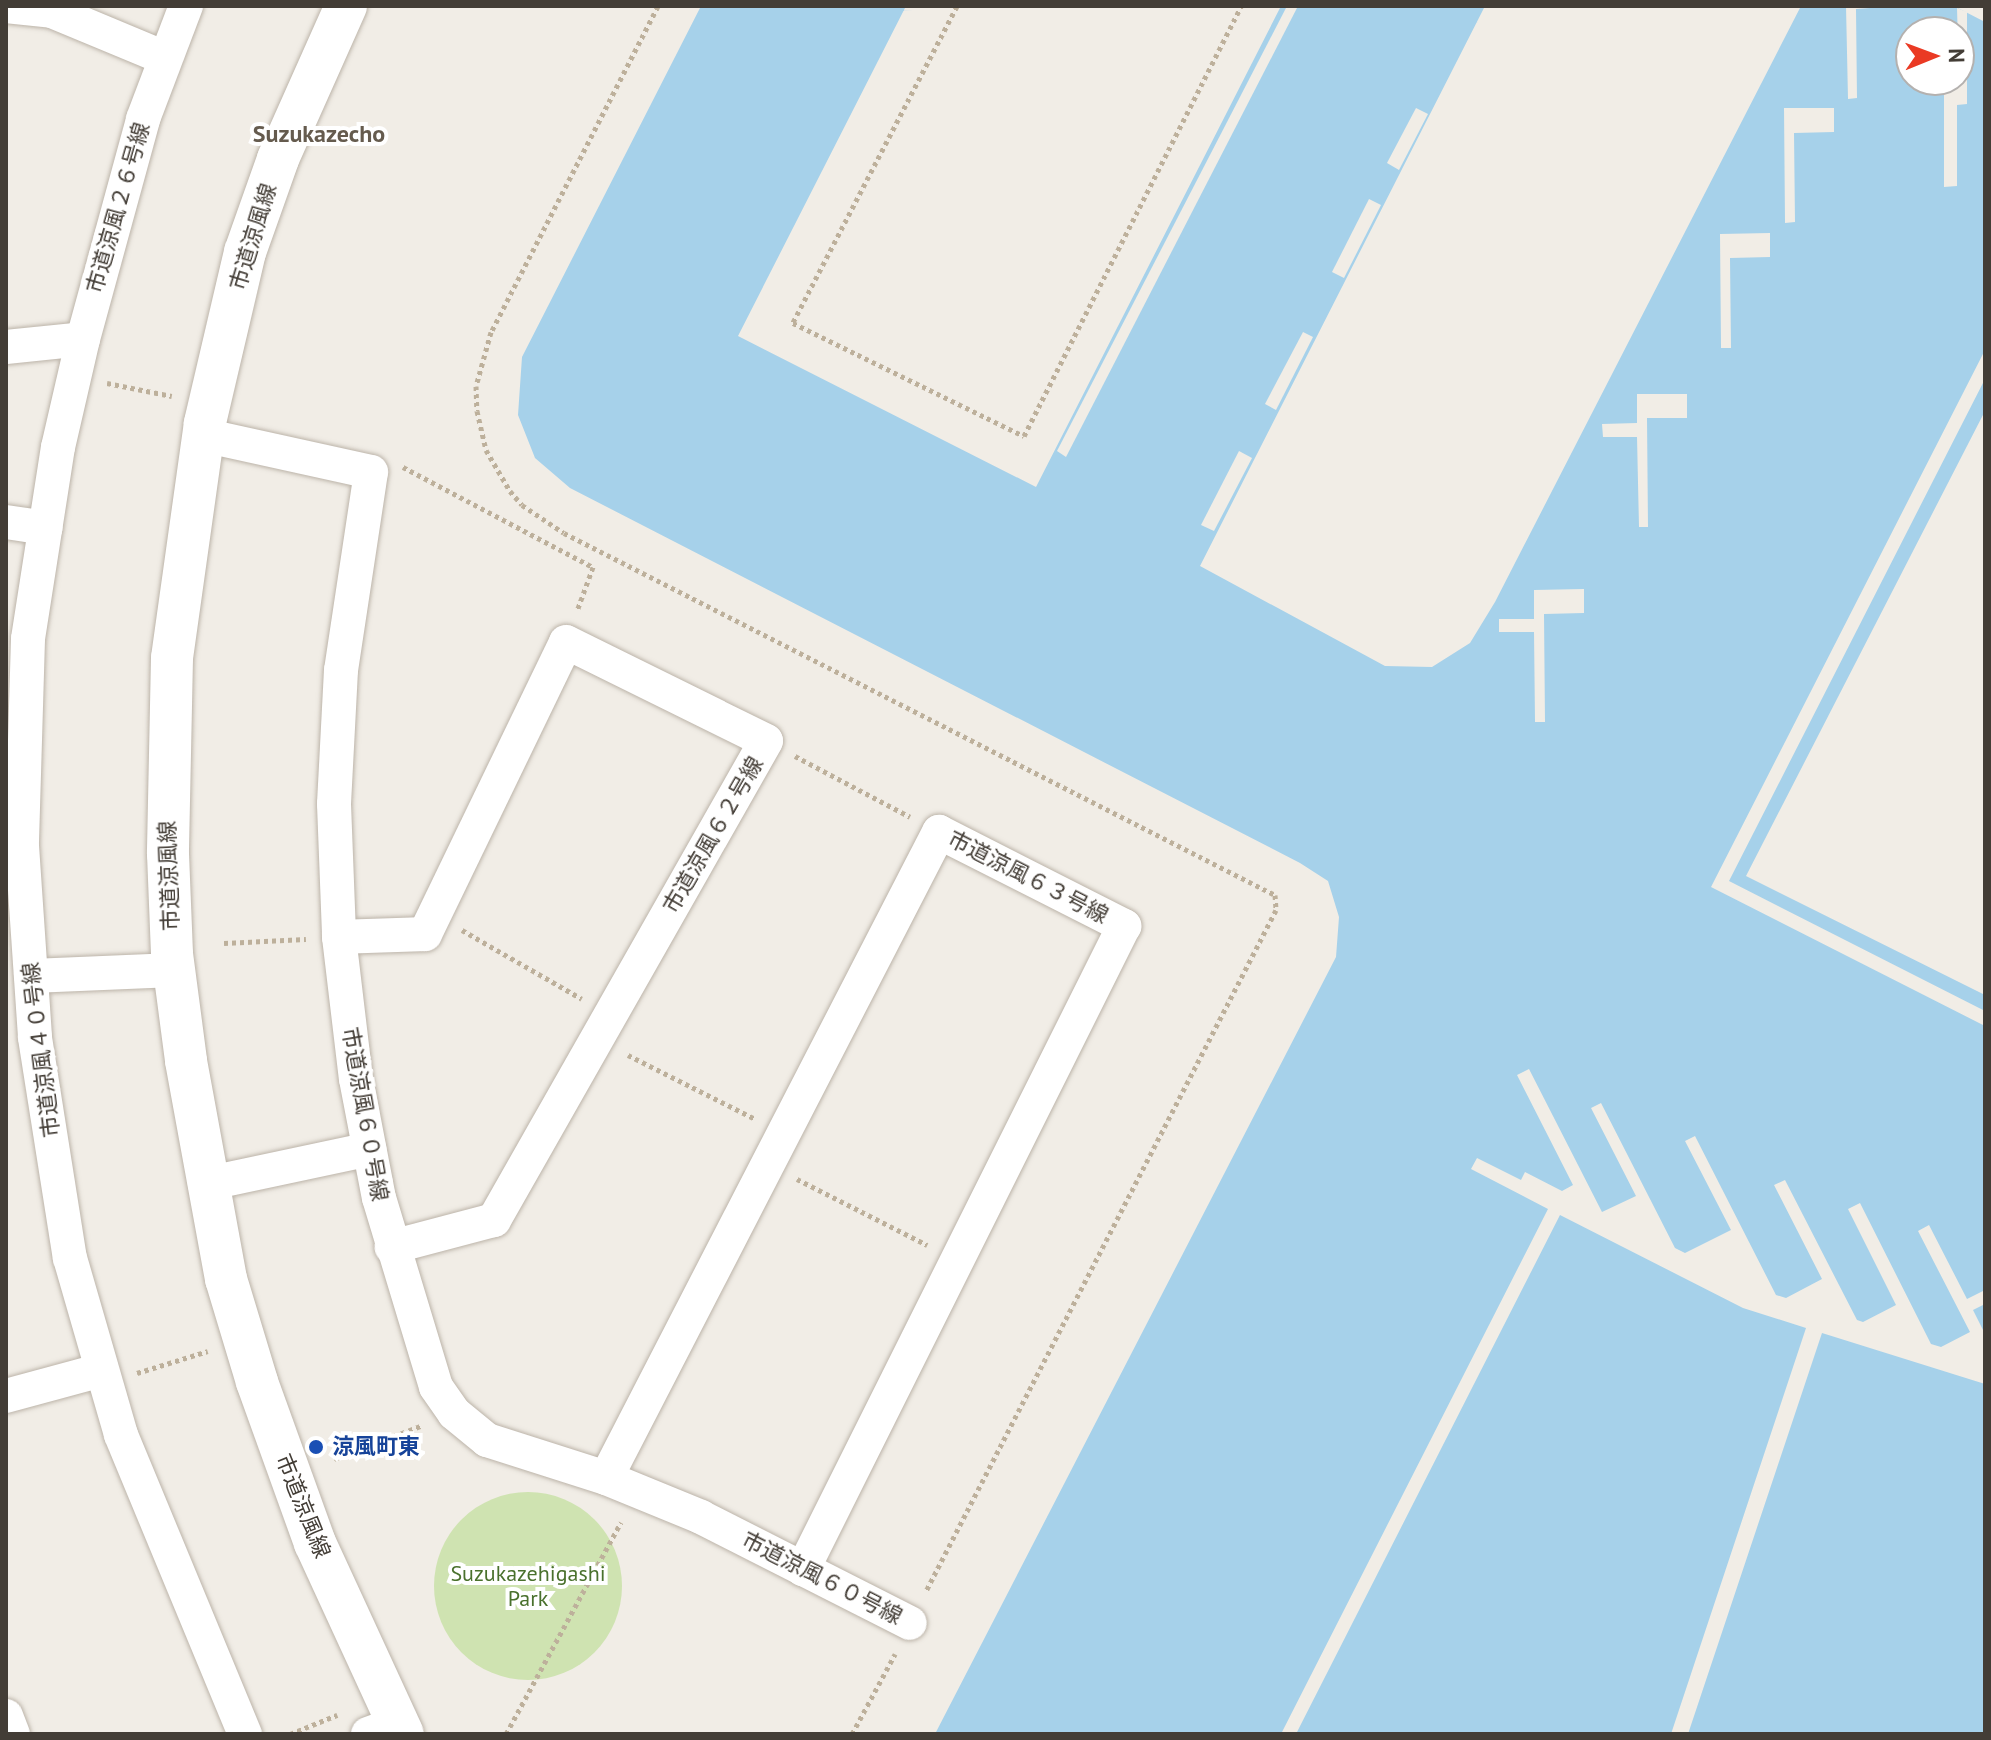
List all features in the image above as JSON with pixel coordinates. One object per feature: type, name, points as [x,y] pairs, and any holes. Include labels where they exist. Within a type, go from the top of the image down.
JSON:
[{"type":"street","points":[[6,6],[52,11],[165,58]]},
{"type":"street","name":"市道涼風２６号線","points":[[83,339],[112,222],[165,58],[186,6]]},
{"type":"street","name":"市道涼風線","points":[[346,6],[278,159],[245,252],[206,420],[175,626],[168,719],[175,970],[205,1184],[244,1340],[378,1726]]},
{"type":"street","points":[[6,347],[83,339]]},
{"type":"street","name":"市道涼風４０号線","points":[[83,339],[46,528],[28,655],[22,846],[35,1038],[70,1258],[121,1435],[245,1734]]},
{"type":"street","name":"市道涼風６０号線","points":[[206,420],[371,472],[341,670],[334,804],[339,937],[369,1149],[392,1247],[436,1387],[454,1413],[487,1440],[640,1492],[910,1623]]},
{"type":"street","points":[[6,522],[46,528]]},
{"type":"street","points":[[339,937],[425,934],[566,642]]},
{"type":"street","name":"市道涼風６２号線","points":[[392,1247],[494,1220],[766,741],[566,642]]},
{"type":"street","name":"市道涼風６３号線","points":[[606,1478],[939,832],[1124,926],[803,1569]]},
{"type":"street","points":[[31,976],[175,970]]},
{"type":"street","points":[[205,1184],[369,1149]]},
{"type":"street","points":[[6,1396],[104,1377]]},
{"type":"street","points":[[6,1716],[13,1734]]},
{"type":"path","points":[[658,6],[491,332],[476,386],[477,411],[486,450],[510,491],[564,533],[1275,895],[1276,910],[852,1734]]},
{"type":"path","points":[[957,6],[793,323],[1024,436],[1241,6]]},
{"type":"path","points":[[75,376],[206,420]]},
{"type":"path","points":[[394,462],[593,567],[566,642]]},
{"type":"path","points":[[766,741],[939,832]]},
{"type":"path","points":[[435,914],[604,1027],[784,1133]]},
{"type":"path","points":[[224,943],[339,937]]},
{"type":"path","points":[[768,1165],[957,1260]]},
{"type":"path","points":[[104,1377],[244,1340]]},
{"type":"path","points":[[334,1459],[454,1413]]},
{"type":"path","points":[[506,1734],[640,1492]]},
{"type":"path","points":[[290,1734],[378,1726]]},
{"type":"green space","name":"Suzukazehigashi Park","points":[[528,1492],[564,1499],[595,1519],[615,1550],[622,1586],[615,1622],[595,1653],[564,1673],[528,1680],[492,1673],[461,1653],[441,1622],[434,1586],[441,1550],[461,1519],[492,1499]]},
{"type":"water","points":[[701,6],[906,6],[738,336],[1036,487],[1281,6],[1485,6],[1200,566],[1385,666],[1432,667],[1470,643],[1495,602],[1801,6],[1954,6],[1973,16],[1895,16],[1895,96],[1975,96],[1975,17],[1985,22],[1985,411],[1746,876],[1985,995],[1985,1734],[935,1734],[1336,957],[1339,917],[1328,881],[1300,863],[570,488],[535,458],[518,415],[522,357]]},
{"type":"pier","points":[[1287,6],[1298,6],[1066,457],[1057,451]]},
{"type":"pier","points":[[1846,6],[1897,6],[1856,9],[1857,98],[1848,99]]},
{"type":"pier","points":[[1957,8],[1967,12],[1967,16],[1957,16]]},
{"type":"pier","points":[[1944,96],[1967,96],[1967,104],[1957,105],[1957,186],[1944,187]]},
{"type":"pier","points":[[1416,108],[1428,114],[1399,170],[1387,163]]},
{"type":"pier","points":[[1784,108],[1834,108],[1834,132],[1794,133],[1795,222],[1785,223]]},
{"type":"pier","points":[[1369,199],[1381,205],[1344,278],[1332,272]]},
{"type":"pier","points":[[1770,233],[1770,257],[1730,258],[1731,348],[1721,348],[1720,234]]},
{"type":"pier","points":[[1303,332],[1313,337],[1276,410],[1265,404]]},
{"type":"pier","points":[[1985,350],[1985,379],[1729,881],[1985,1011],[1985,1026],[1711,887]]},
{"type":"pier","points":[[1637,394],[1687,394],[1687,418],[1647,418],[1648,527],[1639,527],[1637,437],[1603,437],[1602,424],[1637,423]]},
{"type":"pier","points":[[1239,451],[1252,458],[1214,531],[1201,525]]},
{"type":"pier","points":[[1584,589],[1584,613],[1544,614],[1545,722],[1535,722],[1534,632],[1499,632],[1499,619],[1534,619],[1534,590]]},
{"type":"pier","points":[[1529,1069],[1602,1212],[1636,1196],[1591,1108],[1601,1103],[1675,1248],[1685,1253],[1731,1230],[1685,1141],[1695,1136],[1776,1295],[1786,1298],[1822,1279],[1774,1185],[1785,1180],[1857,1320],[1863,1322],[1896,1305],[1848,1209],[1860,1203],[1931,1344],[1941,1347],[1970,1332],[1918,1231],[1929,1225],[1967,1299],[1985,1290],[1985,1304],[1973,1310],[1985,1334],[1985,1384],[1822,1333],[1688,1734],[1671,1734],[1806,1328],[1743,1308],[1560,1215],[1296,1734],[1281,1734],[1548,1209],[1471,1169],[1477,1158],[1521,1180],[1525,1172],[1562,1191],[1573,1185],[1517,1075]]},
{"type":"place","name":"涼風町東","points":[[316,1447]]},
{"type":"district","name":"Suzukazecho","points":[[319,134]]}]
